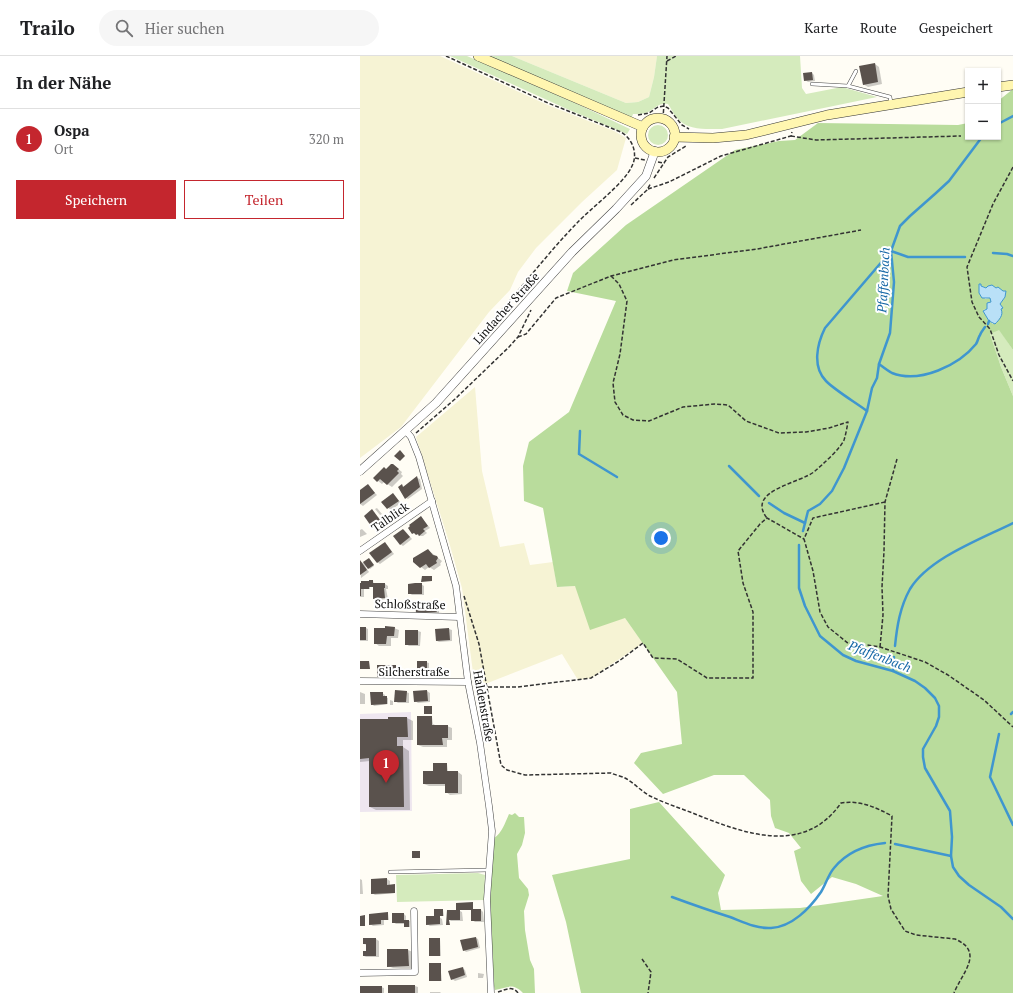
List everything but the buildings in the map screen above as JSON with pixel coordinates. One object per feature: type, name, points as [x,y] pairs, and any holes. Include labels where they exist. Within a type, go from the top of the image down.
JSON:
[{"type":"main road","points":[[478,56],[643,127]]},
{"type":"main road","points":[[1001,87],[1013,85]]},
{"type":"main road","points":[[674,137],[713,138],[746,135],[827,115],[965,93]]},
{"type":"main road","points":[[656,118],[663,119],[672,126],[674,137],[670,147],[660,151],[655,151],[645,146],[642,141],[641,135],[643,127],[650,120],[656,118]]},
{"type":"street","name":"Lindacher Straße","points":[[360,471],[409,434],[572,252],[616,209],[646,176],[655,151]]},
{"type":"street","name":"Haldenstraße","points":[[409,434],[419,457],[456,586],[468,682],[480,743],[492,831],[487,899],[491,993]]},
{"type":"street","name":"Talblick","points":[[360,551],[432,501]]},
{"type":"street","name":"Schloßstraße","points":[[360,614],[459,616]]},
{"type":"street","name":"Silcherstraße","points":[[360,681],[468,682]]},
{"type":"street","points":[[360,973],[415,972],[414,911]]},
{"type":"lane","points":[[848,86],[856,71]]},
{"type":"lane","points":[[812,84],[848,86],[890,98],[892,105]]},
{"type":"lane","points":[[390,872],[488,870]]},
{"type":"path","points":[[446,56],[548,103],[627,135],[631,141],[634,152],[634,162],[627,176],[577,222],[494,319],[489,333]]},
{"type":"path","points":[[663,119],[667,61],[666,56]]},
{"type":"path","points":[[667,61],[676,56]]},
{"type":"path","points":[[791,136],[794,123]]},
{"type":"path","points":[[631,193],[647,190],[669,182],[721,156],[791,136],[816,140],[961,136]]},
{"type":"path","points":[[631,205],[647,190],[664,162]]},
{"type":"path","points":[[1013,167],[993,204],[967,267],[972,302],[979,317],[990,329],[999,355],[1013,381]]},
{"type":"path","points":[[518,337],[526,334],[556,298],[611,276],[673,260],[757,249],[861,230]]},
{"type":"path","points":[[611,276],[619,284],[627,301],[620,354],[612,383],[615,402],[623,415],[633,420],[649,421],[683,407],[715,404],[728,405],[746,421],[779,433],[806,432],[829,428],[848,422],[844,440],[836,452],[814,472],[776,489],[766,497],[762,503],[762,512],[767,518],[804,539]]},
{"type":"path","points":[[409,434],[455,399],[518,337],[534,307]]},
{"type":"path","points":[[880,647],[885,502],[897,459]]},
{"type":"path","points":[[885,502],[813,518],[804,539],[813,571],[820,612],[828,627],[849,644],[880,647],[925,662],[948,675],[984,700],[1013,727]]},
{"type":"path","points":[[488,687],[518,687],[591,678],[619,661],[643,643],[653,658],[677,659],[707,678],[753,678],[753,612],[744,583],[738,551],[760,524],[767,518]]},
{"type":"path","points":[[456,586],[465,598],[480,644],[501,765],[507,770],[525,775],[611,773],[624,778],[650,796],[728,828],[757,834],[783,837],[808,832],[834,813],[841,803],[851,801],[870,805],[892,816],[888,896],[891,909],[905,930],[916,934],[956,939],[962,941],[969,947],[971,955],[968,966],[954,993]]},
{"type":"path","points":[[642,959],[651,972],[648,993]]},
{"type":"path","points":[[496,993],[510,988],[515,989],[518,993]]},
{"type":"shaded area","points":[[360,56],[440,56],[550,106],[614,131],[626,138],[617,170],[582,202],[536,248],[518,272],[510,290],[489,312],[401,427],[360,458]]},
{"type":"shaded area","points":[[512,56],[657,56],[649,97],[638,102],[626,103]]},
{"type":"shaded area","points":[[475,387],[482,471],[500,547],[524,543],[530,565],[553,562],[557,587],[575,586],[625,618],[643,643],[591,678],[578,680],[562,654],[475,688],[462,588],[416,437]]},
{"type":"shaded area","points":[[411,712],[412,811],[360,812],[360,714]]},
{"type":"green space","points":[[450,56],[467,56],[573,102],[630,129],[627,134],[567,109]]},
{"type":"green space","points":[[485,56],[512,56],[626,103],[638,102],[649,97],[657,56],[800,56],[802,88],[806,94],[842,87],[877,97],[722,129],[698,128],[681,122],[668,104],[660,105],[646,113],[633,114],[632,117],[588,101]]},
{"type":"green space","points":[[1013,89],[1013,350],[999,330],[990,334],[1013,396],[1013,993],[581,993],[566,922],[552,875],[630,859],[630,809],[659,802],[725,875],[718,893],[721,910],[800,908],[883,896],[856,884],[832,877],[811,894],[801,881],[794,851],[801,848],[789,833],[775,828],[771,816],[770,800],[744,775],[714,775],[663,794],[634,763],[641,753],[682,744],[677,692],[625,618],[590,630],[575,586],[557,587],[543,508],[524,501],[523,466],[529,442],[569,412],[616,301],[567,291],[573,273],[626,225],[735,150],[779,141],[795,140],[818,123],[958,125],[965,124],[965,140],[1001,140],[1001,99]],"holes":[[[979,285],[986,288],[992,287],[1000,289],[1005,297],[1000,304],[1001,309],[993,324],[989,321],[983,310],[987,309],[987,303],[991,302],[990,298],[985,299]]]},
{"type":"green space","points":[[654,125],[662,125],[668,131],[668,139],[662,145],[654,145],[648,139],[648,131]]},
{"type":"green space","points":[[999,329],[1013,350],[1013,396],[990,334]]},
{"type":"green space","points":[[515,813],[519,817],[524,817],[525,833],[522,845],[517,854],[519,878],[528,889],[529,895],[524,911],[525,930],[530,960],[534,969],[535,993],[523,993],[513,987],[495,990],[494,986],[490,902],[494,838],[501,831],[509,814],[512,815]]},
{"type":"green space","points":[[478,873],[485,875],[484,900],[397,902],[396,875]]},
{"type":"water","points":[[979,284],[986,288],[992,285],[1006,291],[1005,297],[1000,304],[1003,308],[1001,309],[1001,315],[995,324],[989,321],[983,311],[987,309],[987,303],[991,302],[990,298],[982,298],[979,293]]},
{"type":"waterway","name":"Pfaffenbach","points":[[1001,122],[1013,116]]},
{"type":"waterway","name":"Pfaffenbach","points":[[803,531],[808,511],[820,504],[832,491],[844,468],[867,411],[872,388],[877,378],[879,364],[890,333],[894,282],[891,251],[900,226],[949,181],[980,140]]},
{"type":"waterway","points":[[867,411],[835,389],[822,375],[817,362],[817,355],[825,328],[891,251],[908,257],[965,257]]},
{"type":"waterway","points":[[993,253],[1013,256]]},
{"type":"waterway","points":[[879,364],[892,373],[903,376],[915,376],[938,370],[960,359],[969,352],[976,344],[985,327]]},
{"type":"waterway","points":[[580,431],[579,454],[617,477]]},
{"type":"waterway","points":[[729,466],[759,496]]},
{"type":"waterway","points":[[769,503],[784,513],[805,523]]},
{"type":"waterway","points":[[895,646],[901,610],[910,589],[919,578],[930,568],[957,550],[1013,523]]},
{"type":"waterway","name":"Pfaffenbach","points":[[799,545],[799,588],[805,606],[820,636],[843,655],[856,661],[893,671],[915,681],[935,698],[939,706],[939,717],[936,726],[923,749],[923,757],[925,768],[950,811],[952,837],[951,856],[953,867],[959,876],[969,885],[1001,907],[1013,919]]},
{"type":"waterway","points":[[893,671],[894,657]]},
{"type":"waterway","points":[[999,734],[990,777],[1013,825]]},
{"type":"waterway","points":[[672,897],[755,926],[766,928],[779,927],[800,916],[812,904],[839,862],[857,850],[885,843]]},
{"type":"waterway","points":[[895,844],[951,856]]},
{"type":"place","name":"Ospa","points":[[386,783]]}]
